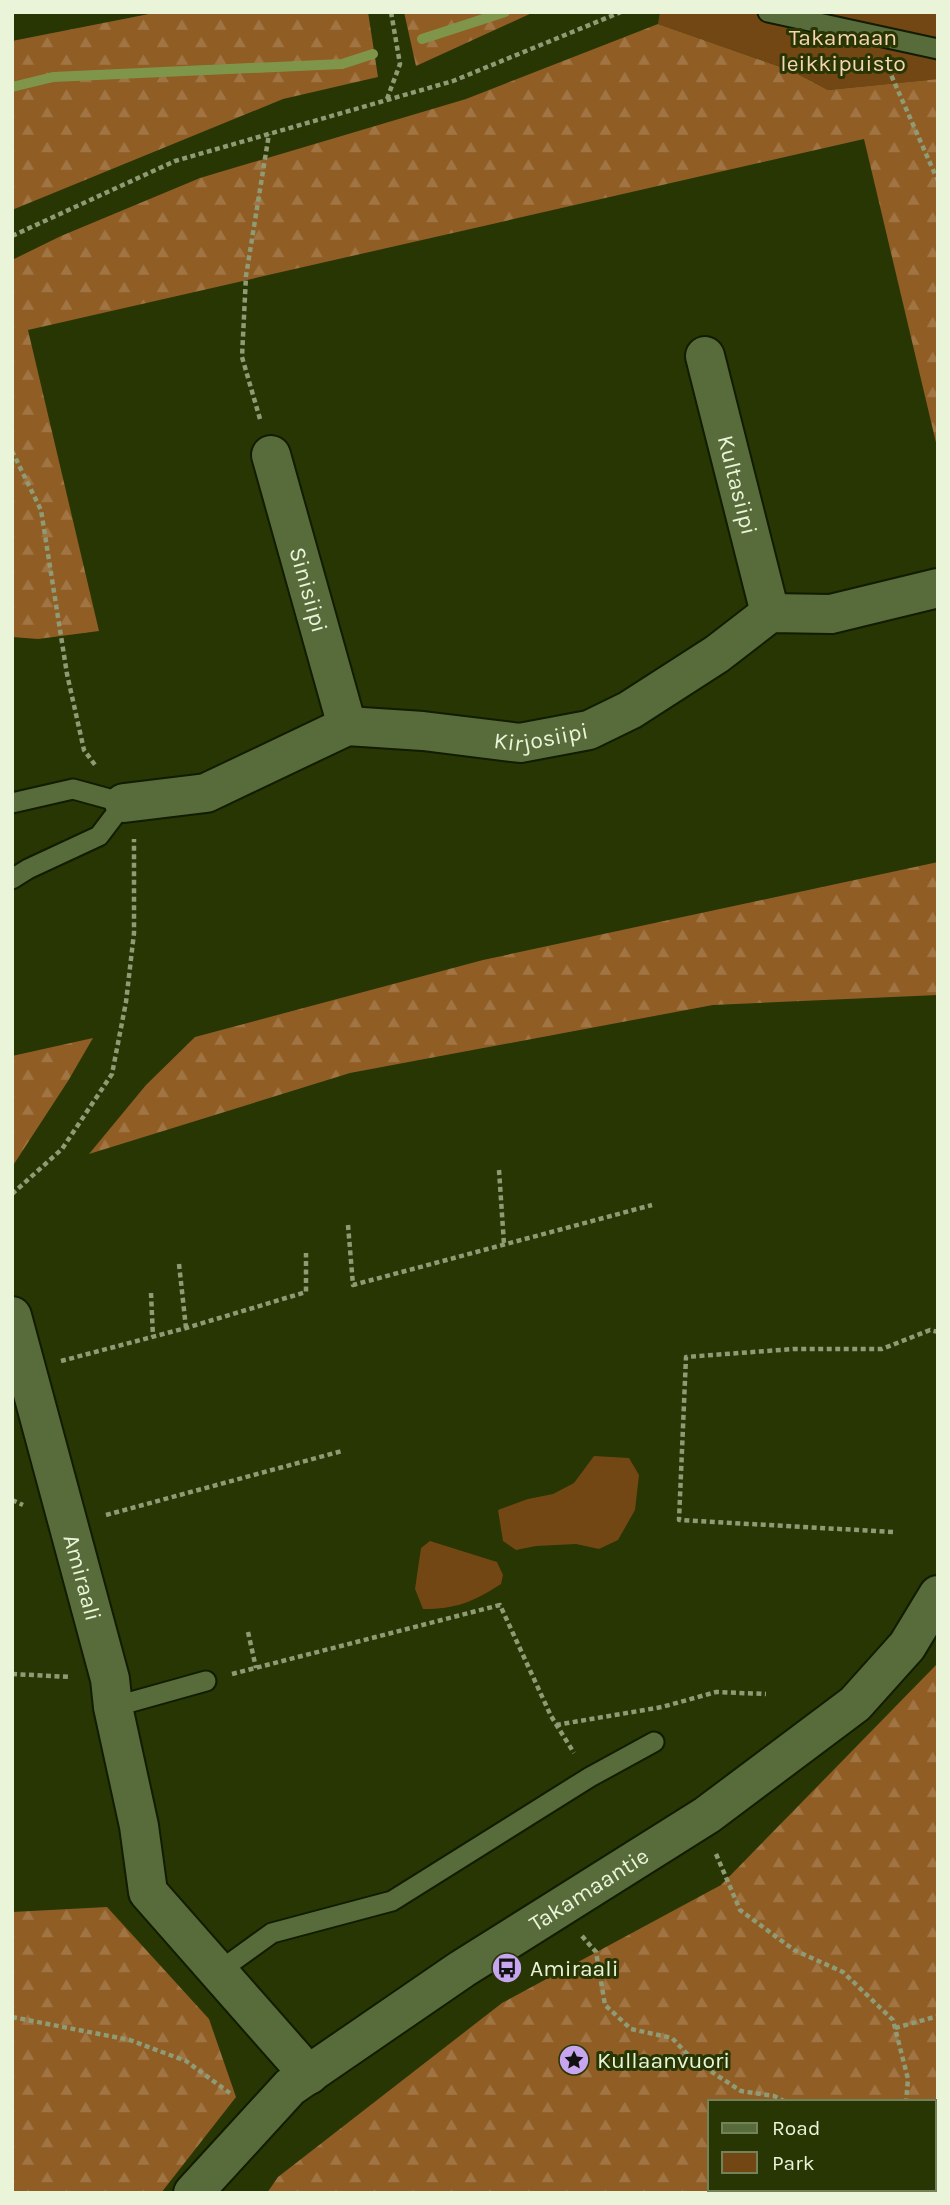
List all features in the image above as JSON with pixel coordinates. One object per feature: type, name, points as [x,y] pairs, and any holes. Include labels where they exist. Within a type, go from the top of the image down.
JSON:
[{"type":"street","name":"Kultasiipi","points":[[705,356],[770,614]]},
{"type":"street","name":"Sinisiipi","points":[[271,455],[347,726]]},
{"type":"street","points":[[770,614],[831,614],[938,587]]},
{"type":"street","name":"Kirjosiipi","points":[[124,803],[206,793],[347,726],[423,731],[520,743],[589,730],[630,710],[717,654],[770,614]]},
{"type":"street","name":"Amiraali","points":[[12,1316],[112,1693],[139,1826],[148,1892],[309,2075]]},
{"type":"street","name":"Takamaantie","points":[[193,2193],[290,2087],[462,1969],[707,1815],[855,1704],[907,1646],[938,1595]]},
{"type":"lane","points":[[768,12],[938,49]]},
{"type":"lane","points":[[12,803],[73,789],[124,803],[99,836],[12,879]]},
{"type":"lane","points":[[112,1693],[206,1681]]},
{"type":"lane","points":[[218,1972],[272,1933],[392,1901],[590,1777],[654,1742]]},
{"type":"path","points":[[387,99],[400,64],[391,12]]},
{"type":"path","points":[[12,236],[174,162],[453,81],[621,12]]},
{"type":"path","points":[[873,35],[938,181]]},
{"type":"path","points":[[269,134],[246,275],[242,357],[271,455]]},
{"type":"path","points":[[12,451],[41,510],[67,674],[84,750],[124,803],[135,843],[134,933],[126,1002],[112,1074],[62,1149],[12,1194]]},
{"type":"path","points":[[499,1170],[504,1244]]},
{"type":"path","points":[[348,1225],[353,1284],[652,1205]]},
{"type":"path","points":[[27,1370],[186,1328],[306,1292],[306,1253]]},
{"type":"path","points":[[179,1264],[186,1328]]},
{"type":"path","points":[[150,1293],[153,1337]]},
{"type":"path","points":[[893,1532],[679,1520],[686,1357],[793,1349],[881,1349],[930,1330],[938,1332]]},
{"type":"path","points":[[68,1526],[342,1451]]},
{"type":"path","points":[[206,1681],[500,1605],[556,1725],[590,1777]]},
{"type":"path","points":[[248,1632],[256,1668]]},
{"type":"path","points":[[12,1674],[112,1693]]},
{"type":"path","points":[[556,1725],[662,1707],[716,1692],[766,1694]]},
{"type":"path","points":[[715,1850],[740,1910],[794,1950],[843,1972],[893,2020],[908,2079],[906,2100]]},
{"type":"path","points":[[581,1935],[596,1952],[605,2004],[631,2029],[672,2039],[692,2059],[741,2091],[774,2096],[782,2100]]},
{"type":"path","points":[[895,2028],[938,2016]]},
{"type":"path","points":[[12,2017],[130,2040],[186,2061],[262,2118]]},
{"type":"green space","points":[[159,12],[368,12],[378,77],[283,99],[12,210],[12,41]]},
{"type":"green space","points":[[404,12],[534,12],[416,66]]},
{"type":"green space","name":"Takamaan leikkipuisto","points":[[660,12],[938,12],[938,79],[828,90],[792,71],[658,24]]},
{"type":"green space","points":[[658,24],[792,71],[828,90],[938,79],[938,451],[864,139],[28,330],[99,631],[38,639],[12,637],[12,260],[61,236],[200,178],[466,99]]},
{"type":"green space","points":[[938,862],[938,995],[713,1005],[350,1073],[89,1154],[146,1085],[195,1037],[483,960]]},
{"type":"green space","points":[[93,1038],[68,1081],[12,1167],[12,1056]]},
{"type":"green space","points":[[594,1456],[629,1458],[639,1475],[635,1510],[618,1540],[599,1549],[576,1544],[516,1550],[503,1541],[498,1510],[528,1499],[553,1494],[574,1483]]},
{"type":"green space","points":[[430,1541],[497,1562],[503,1575],[501,1584],[464,1603],[445,1608],[423,1609],[415,1589],[421,1548]]},
{"type":"green space","points":[[938,1663],[938,2193],[267,2193],[278,2177],[502,2003],[721,1885]]},
{"type":"green space","points":[[107,1907],[209,2019],[236,2097],[161,2193],[12,2193],[12,1912]]},
{"type":"waterway","points":[[422,39],[505,12]]},
{"type":"waterway","points":[[12,87],[53,77],[342,64],[373,54]]},
{"type":"place","name":"Amiraali","points":[[507,1968]]},
{"type":"place","name":"Kullaanvuori","points":[[574,2060]]}]
